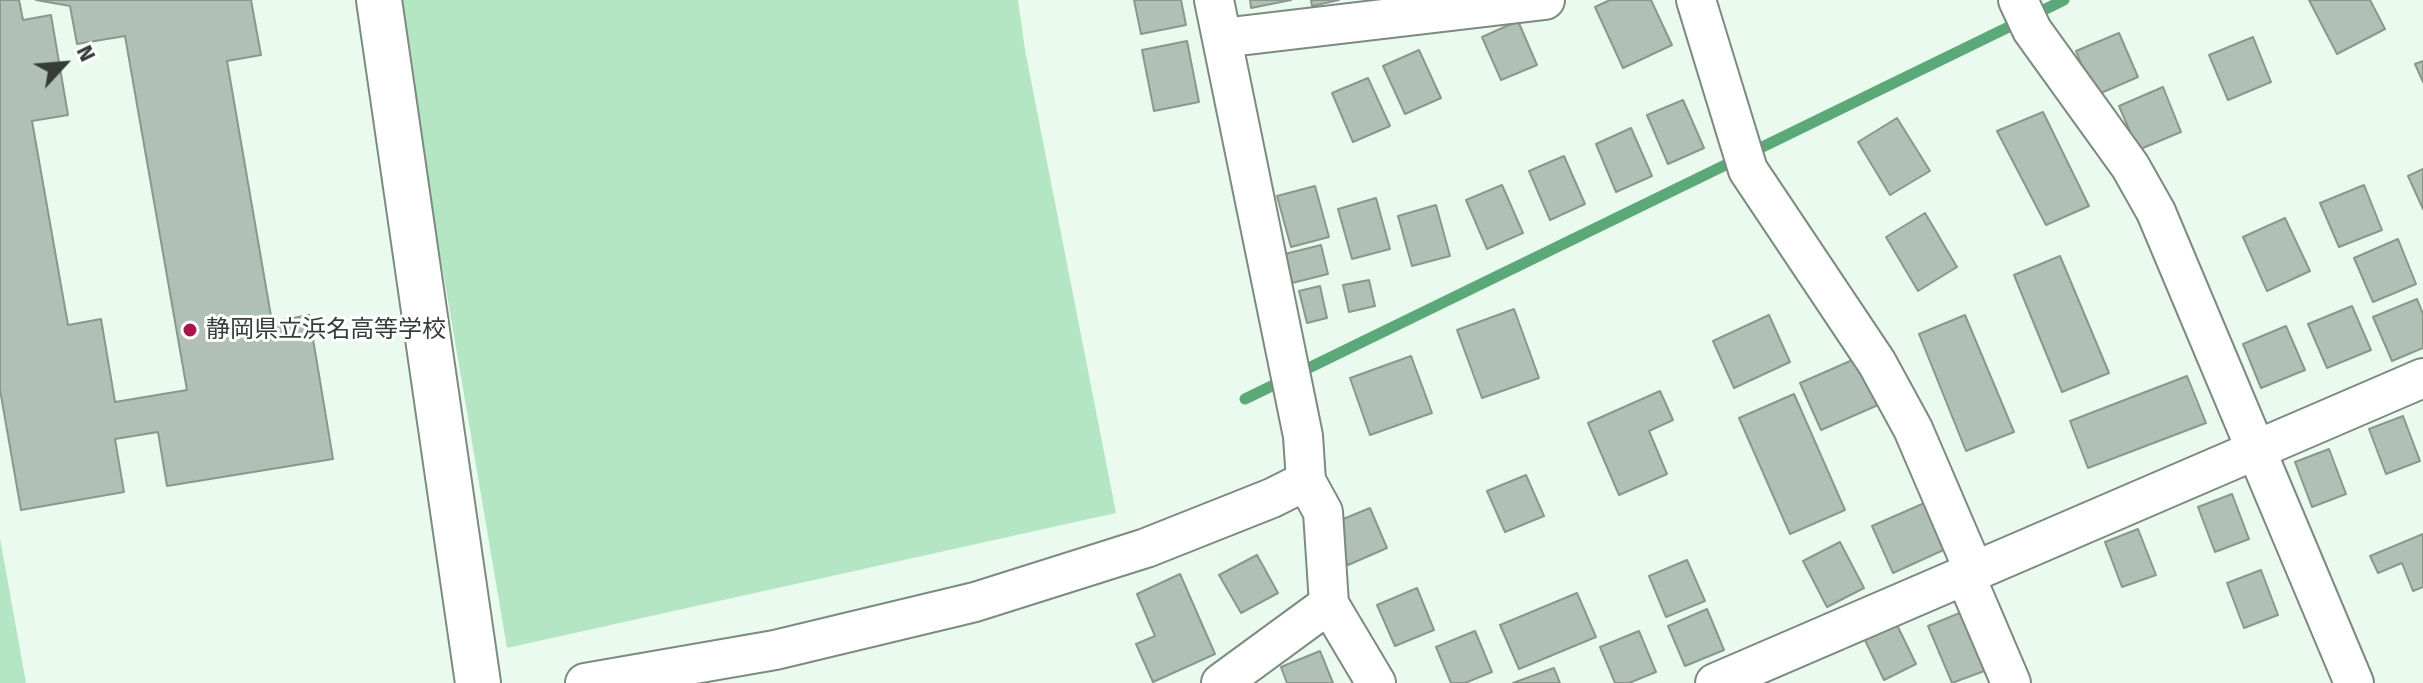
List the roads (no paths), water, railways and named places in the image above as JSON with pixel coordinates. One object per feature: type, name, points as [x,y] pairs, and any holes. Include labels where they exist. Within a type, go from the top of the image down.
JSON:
[{"type":"street","points":[[379,0],[478,683]]},
{"type":"street","points":[[1214,0],[1303,436],[1306,481],[1323,512],[1329,604],[1376,683]]},
{"type":"street","points":[[1222,38],[1545,0]]},
{"type":"street","points":[[1696,0],[1743,157],[1877,363],[1913,429],[2011,683]]},
{"type":"street","points":[[2024,13],[2130,166],[2156,212],[2354,683]]},
{"type":"street","points":[[1715,683],[2423,378]]},
{"type":"street","points":[[585,683],[775,650],[975,602],[1146,548],[1272,498],[1306,481]]},
{"type":"street","points":[[1221,683],[1329,604]]},
{"type":"waterway","points":[[1245,399],[2064,0]]},
{"type":"place","name":"静岡県立浜名高等学校","points":[[190,330]]}]
